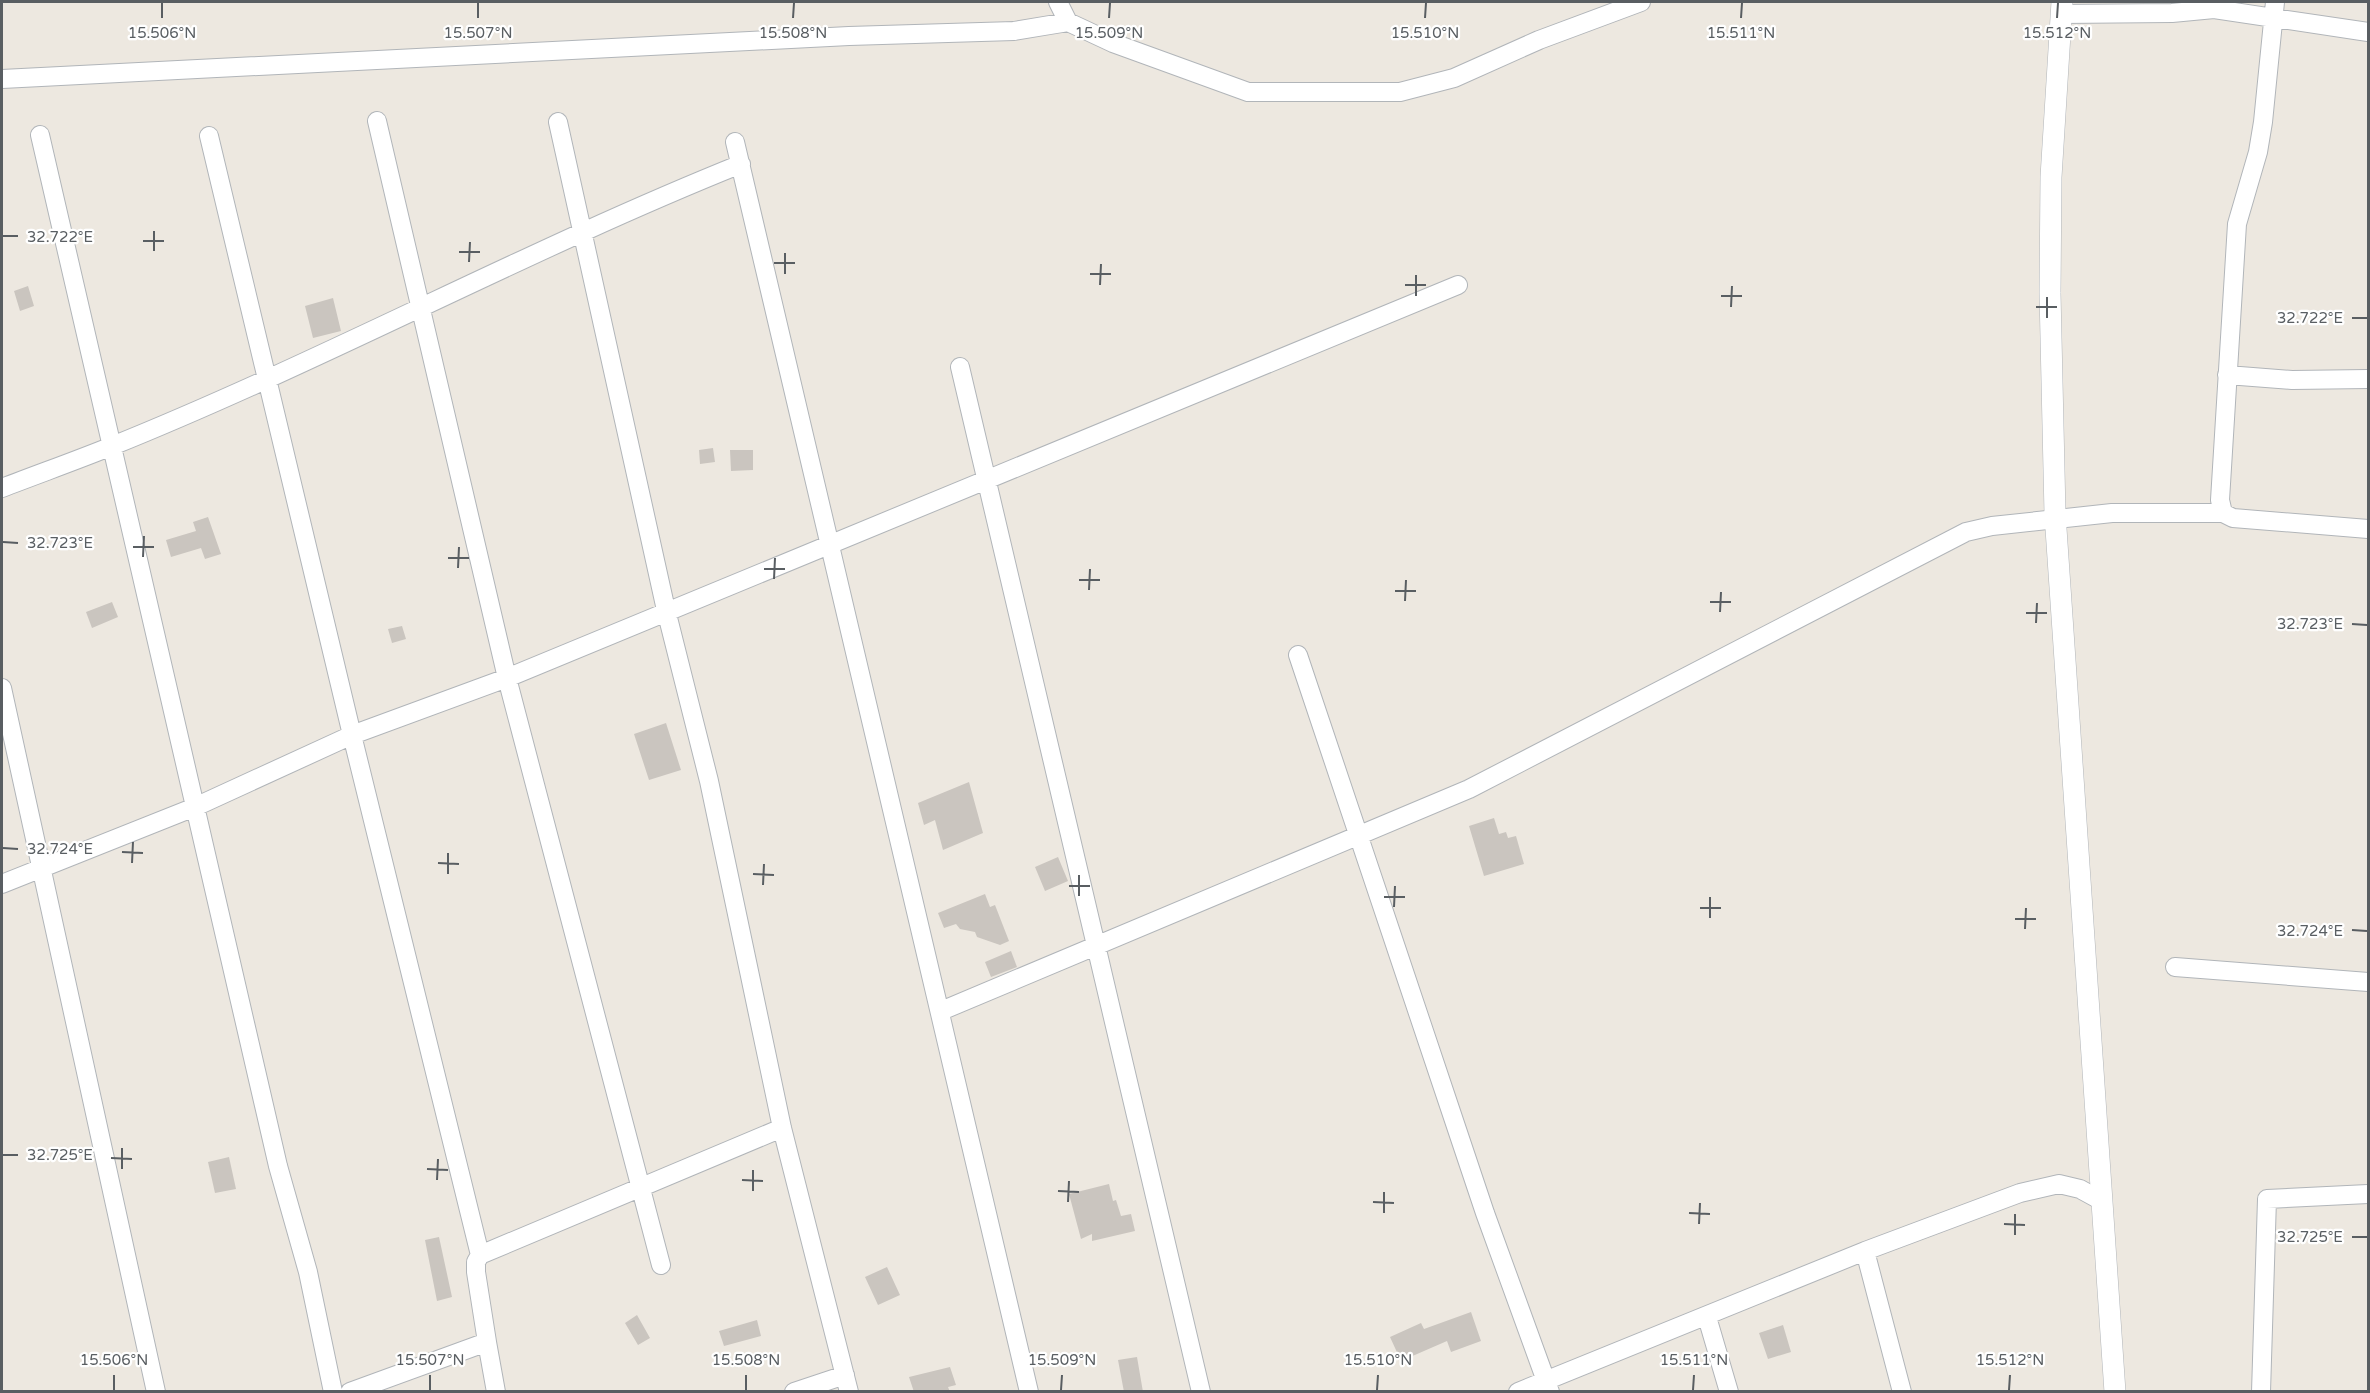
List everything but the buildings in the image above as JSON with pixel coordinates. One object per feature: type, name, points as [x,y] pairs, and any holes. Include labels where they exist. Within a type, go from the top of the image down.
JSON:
[{"type":"street","points":[[1058,2],[1068,22]]},
{"type":"street","points":[[2,79],[849,36],[1014,31],[1068,22],[1113,43],[1248,92],[1400,92],[1454,78],[1539,40],[1641,2]]},
{"type":"street","points":[[2115,1392],[2056,518],[2050,293],[2051,177],[2061,8],[2274,9],[2368,32]]},
{"type":"street","points":[[2223,513],[2220,500],[2236,224],[2258,152],[2274,9]]},
{"type":"street","points":[[377,121],[507,678],[661,1265]]},
{"type":"street","points":[[558,122],[666,610],[709,781],[782,1128],[847,1383],[794,1392]]},
{"type":"street","points":[[40,135],[278,1166],[308,1272],[333,1392]]},
{"type":"street","points":[[209,136],[352,735],[480,1255]]},
{"type":"street","points":[[735,142],[1029,1392]]},
{"type":"street","points":[[2,488],[112,446],[267,379],[640,205],[741,164]]},
{"type":"street","points":[[2,884],[195,807],[352,735],[507,678],[666,610],[1458,285]]},
{"type":"street","points":[[960,367],[1201,1392]]},
{"type":"street","points":[[2227,375],[2292,380],[2368,379]]},
{"type":"street","points":[[941,1011],[1469,789],[1966,532],[2056,518],[2112,513],[2223,513],[2233,518],[2368,529]]},
{"type":"street","points":[[1298,655],[1485,1213],[1548,1386]]},
{"type":"street","points":[[2,688],[156,1392]]},
{"type":"street","points":[[2175,967],[2368,982]]},
{"type":"street","points":[[496,1392],[476,1272],[476,1262],[480,1255],[782,1128]]},
{"type":"street","points":[[1518,1392],[1548,1386],[1865,1251],[2040,1187],[2069,1186],[2102,1201]]},
{"type":"street","points":[[2261,1392],[2267,1199],[2368,1194]]},
{"type":"street","points":[[1865,1251],[1902,1392]]},
{"type":"street","points":[[1707,1317],[1729,1392]]},
{"type":"street","points":[[350,1392],[487,1342]]}]
